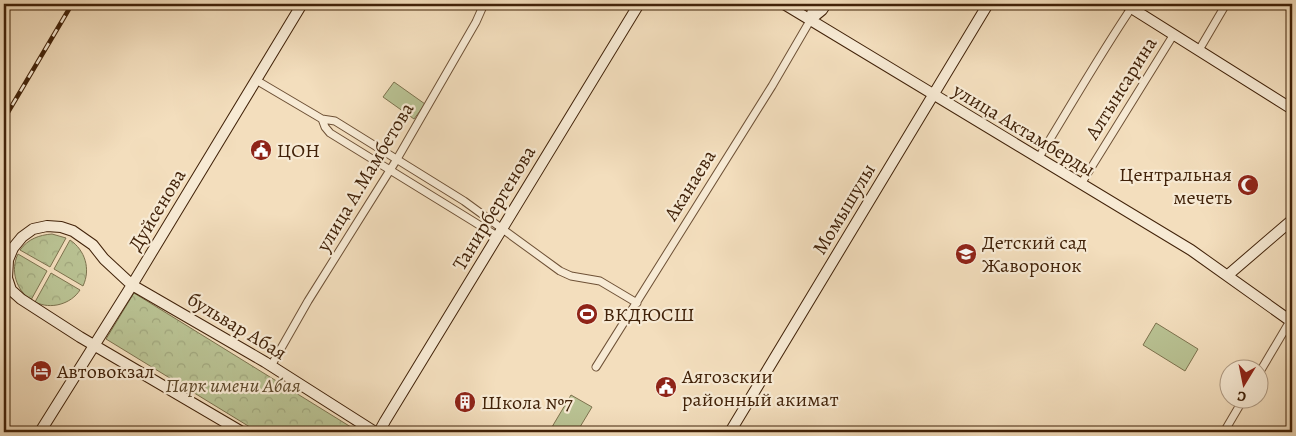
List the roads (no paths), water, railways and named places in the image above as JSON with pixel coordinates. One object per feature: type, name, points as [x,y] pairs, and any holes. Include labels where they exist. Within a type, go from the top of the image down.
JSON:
[{"type":"street","name":"Дуйсенова","points":[[40,432],[132,285],[302,4]]},
{"type":"street","name":"улица А.Мамбетова","points":[[271,366],[308,301],[397,159],[474,25],[484,4]]},
{"type":"street","name":"Танирбергенова","points":[[379,432],[639,4]]},
{"type":"street","name":"улица Актамберды","points":[[784,4],[1191,250],[1291,322]]},
{"type":"street","name":"Аканаева","points":[[596,367],[772,86],[810,20],[814,4]]},
{"type":"street","name":"Аканаева","points":[[810,20],[826,4]]},
{"type":"street","name":"Момышулы","points":[[730,432],[988,4]]},
{"type":"street","points":[[1199,50],[1226,4]]},
{"type":"street","points":[[1130,5],[1292,108]]},
{"type":"street","name":"Алтынсарина","points":[[1038,159],[1130,5]]},
{"type":"street","name":"Алтынсарина","points":[[1081,184],[1174,34]]},
{"type":"street","points":[[256,80],[322,119],[330,119],[397,159],[464,201],[500,232]]},
{"type":"street","points":[[322,119],[330,133],[390,170],[500,232],[560,271],[571,276],[600,281],[637,303]]},
{"type":"street","points":[[1228,275],[1292,220]]},
{"type":"street","points":[[132,285],[104,259],[93,245],[73,231],[61,227],[47,226],[33,229],[12,248],[8,260],[6,278],[11,290],[21,299],[93,345],[236,431]]},
{"type":"street","name":"бульвар Абая","points":[[132,285],[271,366],[374,432]]},
{"type":"street","points":[[1268,359],[1291,322]]},
{"type":"street","points":[[1224,432],[1238,408]]},
{"type":"railway","points":[[4,119],[72,4]]},
{"type":"place","name":"ЦОН","points":[[261,150]]},
{"type":"place","name":"Центральная мечеть","points":[[1248,185]]},
{"type":"place","name":"Детский сад Жаворонок","points":[[966,254]]},
{"type":"place","name":"ВКДЮСШ","points":[[587,314]]},
{"type":"place","name":"Автовокзал","points":[[41,371]]},
{"type":"place","name":"Аягозскии районный акимат","points":[[666,387]]},
{"type":"place","name":"Школа №7","points":[[465,402]]},
{"type":"park label","name":"Парк имени Абая","points":[[233,385]]}]
